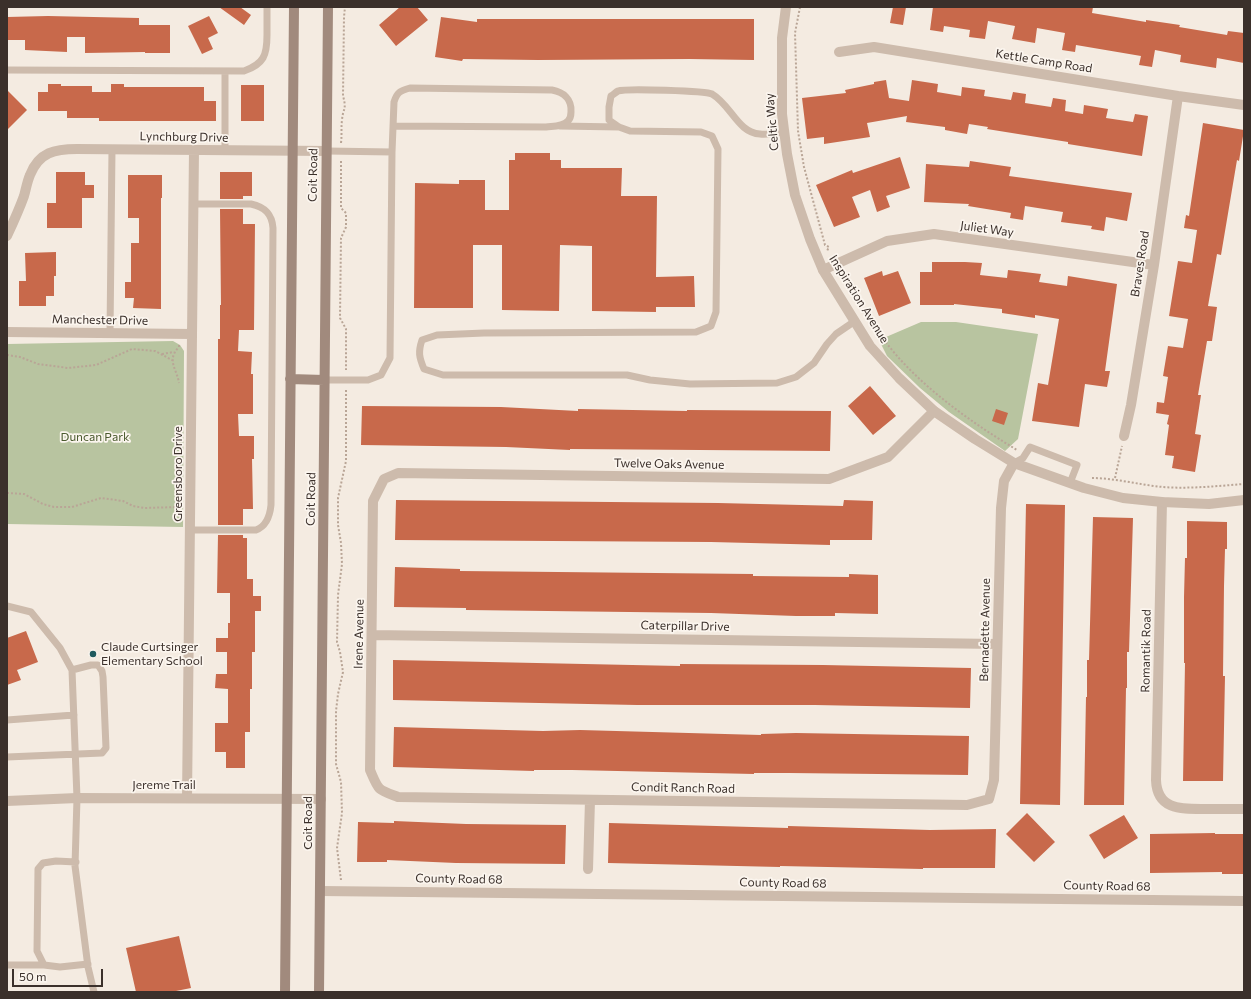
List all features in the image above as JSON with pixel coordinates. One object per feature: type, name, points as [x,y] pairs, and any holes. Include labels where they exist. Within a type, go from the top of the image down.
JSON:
[{"type":"main road","name":"Coit Road","points":[[285,992],[294,7]]},
{"type":"main road","name":"Coit Road","points":[[319,992],[328,7]]},
{"type":"main road","points":[[290,379],[324,380]]},
{"type":"street","name":"Celtic Way","points":[[786,7],[782,38],[782,114],[787,154],[795,195],[807,232]]},
{"type":"street","name":"Kettle Camp Road","points":[[839,52],[874,47],[1178,96],[1244,105]]},
{"type":"street","name":"Braves Road","points":[[1124,436],[1132,405],[1178,96]]},
{"type":"street","name":"Lynchburg Drive","points":[[7,236],[24,197],[30,175],[43,156],[49,152],[63,149],[327,151]]},
{"type":"street","name":"Greensboro Drive","points":[[187,798],[194,150]]},
{"type":"street","name":"Inspiration Avenue","points":[[807,232],[823,270],[870,346],[899,378],[934,411],[975,439],[1014,462],[1072,478],[1084,488],[1123,498],[1162,502],[1209,504],[1244,500]]},
{"type":"street","name":"Juliet Way","points":[[823,270],[887,241],[934,234],[1154,265]]},
{"type":"street","name":"Manchester Drive","points":[[7,332],[192,334]]},
{"type":"street","name":"Twelve Oaks Avenue","points":[[382,480],[398,474],[829,479],[888,457],[934,411]]},
{"type":"street","name":"Bernadette Avenue","points":[[989,799],[994,780],[1001,508],[1004,481],[1014,462]]},
{"type":"street","name":"Irene Avenue","points":[[378,788],[370,770],[373,501],[382,480]]},
{"type":"street","name":"Romantik Road","points":[[1162,502],[1157,790],[1162,799],[1170,805],[1178,808],[1244,810]]},
{"type":"street","name":"Caterpillar Drive","points":[[372,635],[997,644]]},
{"type":"street","name":"Condit Ranch Road","points":[[378,788],[398,797],[967,805],[989,799]]},
{"type":"street","name":"Jereme Trail","points":[[7,801],[77,798],[321,799]]},
{"type":"street","points":[[588,869],[590,800]]},
{"type":"street","name":"County Road 68","points":[[321,891],[1244,900]]},
{"type":"lane","points":[[7,70],[244,71],[253,68],[261,61],[266,53],[267,7]]},
{"type":"lane","points":[[225,72],[225,151]]},
{"type":"lane","points":[[324,380],[368,380],[381,375],[390,358],[392,152],[394,102],[396,95],[400,91],[410,88],[559,91],[570,102],[571,109],[571,116],[568,121],[560,126]]},
{"type":"lane","points":[[619,127],[609,120],[611,96],[618,91],[646,90],[710,93],[722,100],[748,132],[760,134],[784,132]]},
{"type":"lane","points":[[393,126],[619,127],[630,130],[701,132],[712,136],[718,149],[716,312],[711,326],[696,332],[484,333],[437,335],[422,340],[419,351],[424,369],[442,375],[627,375],[650,380],[690,384],[777,383],[796,377],[814,363],[826,344],[836,334],[855,321]]},
{"type":"lane","points":[[110,333],[112,149]]},
{"type":"lane","points":[[327,151],[392,152]]},
{"type":"lane","points":[[191,530],[256,530],[265,524],[269,516],[271,504],[273,236],[271,219],[265,210],[260,206],[251,204],[193,204]]},
{"type":"lane","points":[[1014,462],[1023,458],[1030,447],[1076,465],[1072,478]]},
{"type":"lane","points":[[7,606],[30,612],[60,648],[72,670],[77,798],[76,862],[88,964],[94,992]]},
{"type":"lane","points":[[7,757],[102,753],[104,751],[106,748],[106,708],[103,677],[100,668],[98,665],[91,665],[72,670]]},
{"type":"lane","points":[[7,720],[74,715]]},
{"type":"lane","points":[[44,965],[37,951],[38,869],[43,863],[56,861],[76,862]]},
{"type":"lane","points":[[7,966],[44,965],[60,967],[88,964]]},
{"type":"path","points":[[341,876],[337,848],[342,798],[341,782],[336,764],[336,711],[343,672],[337,642],[338,595],[342,564],[338,525],[338,498],[346,461],[346,330],[340,318],[341,238],[346,227],[346,213],[341,208],[342,119],[345,111],[345,104],[342,96],[345,7]]},
{"type":"path","points":[[800,7],[795,33],[798,131],[804,167],[825,245],[829,247],[826,252]]},
{"type":"path","points":[[857,301],[879,334],[898,357],[929,388],[973,421],[1025,455]]},
{"type":"path","points":[[179,334],[179,347],[174,352],[172,360],[180,387]]},
{"type":"path","points":[[7,355],[20,357],[38,364],[68,368],[96,365],[132,349],[155,351],[172,360]]},
{"type":"path","points":[[161,354],[174,352]]},
{"type":"path","points":[[1115,478],[1124,436]]},
{"type":"path","points":[[1072,478],[1107,478],[1118,481],[1163,487],[1201,488],[1244,484]]},
{"type":"path","points":[[7,493],[24,494],[49,506],[63,507],[80,505],[101,498],[123,501],[144,508],[173,508],[179,507],[179,500]]},
{"type":"green space","points":[[921,322],[956,322],[1038,334],[1018,439],[1005,451],[949,412],[920,388],[887,356],[879,340]]},
{"type":"green space","name":"Duncan Park","points":[[173,341],[180,345],[184,351],[183,527],[7,524],[7,344]]},
{"type":"building","points":[[219,7],[240,7],[251,15],[244,25]]},
{"type":"building","points":[[400,7],[417,7],[428,20],[396,46],[379,25]]},
{"type":"building","points":[[893,7],[906,7],[903,25],[890,23]]},
{"type":"building","points":[[933,7],[1093,7],[1092,13],[1146,22],[1146,20],[1180,25],[1179,27],[1227,35],[1228,31],[1244,33],[1244,63],[1217,58],[1216,68],[1180,62],[1181,55],[1155,50],[1152,67],[1139,65],[1141,56],[1076,45],[1075,52],[1062,50],[1065,33],[1037,28],[1035,43],[1012,39],[1015,26],[988,21],[985,39],[969,37],[970,30],[944,26],[943,32],[930,30]]},
{"type":"building","points":[[48,16],[139,18],[139,25],[170,25],[170,53],[85,53],[85,37],[67,37],[67,52],[25,50],[25,40],[7,40],[7,17]]},
{"type":"building","points":[[209,16],[218,33],[208,38],[213,49],[202,54],[188,26]]},
{"type":"building","points":[[441,17],[477,22],[477,19],[754,19],[754,60],[463,59],[462,61],[435,57]]},
{"type":"building","points":[[886,80],[889,98],[909,101],[912,80],[938,84],[937,92],[961,96],[962,87],[985,90],[984,96],[1011,100],[1013,92],[1026,94],[1025,103],[1051,107],[1053,98],[1066,100],[1065,111],[1083,114],[1084,105],[1108,109],[1106,118],[1133,122],[1135,114],[1148,116],[1142,156],[1068,144],[1068,142],[987,129],[988,127],[969,124],[967,134],[945,130],[945,127],[906,122],[907,116],[867,123],[870,137],[824,144],[824,137],[807,139],[802,98],[846,93],[845,90]]},
{"type":"building","points":[[48,84],[61,84],[61,86],[92,86],[92,92],[111,92],[111,84],[124,84],[124,87],[204,87],[204,101],[216,101],[216,121],[99,121],[99,118],[67,118],[67,111],[38,111],[38,92],[48,92]]},
{"type":"building","points":[[241,85],[264,85],[264,121],[241,121]]},
{"type":"building","points":[[7,90],[27,110],[7,130]]},
{"type":"building","points":[[1203,123],[1244,130],[1239,161],[1237,160],[1221,255],[1217,254],[1208,306],[1217,307],[1212,341],[1207,341],[1198,395],[1201,395],[1195,434],[1201,435],[1195,472],[1172,468],[1174,456],[1165,455],[1169,415],[1156,413],[1157,402],[1164,403],[1168,377],[1163,376],[1168,346],[1183,348],[1188,319],[1169,316],[1178,261],[1192,263],[1197,230],[1184,228],[1186,215],[1189,216]]},
{"type":"building","points":[[515,153],[550,153],[550,160],[561,160],[561,168],[622,168],[621,196],[657,196],[656,277],[694,276],[695,307],[656,307],[656,312],[592,311],[592,246],[560,245],[559,311],[502,310],[502,245],[473,245],[473,308],[414,308],[415,183],[459,184],[459,180],[485,180],[485,210],[509,210],[509,160],[515,160]]},
{"type":"building","points":[[900,157],[910,188],[886,196],[890,207],[877,212],[870,190],[852,197],[860,217],[834,227],[816,185],[852,170],[853,173]]},
{"type":"building","points":[[970,161],[1011,167],[1009,176],[1132,193],[1127,221],[1106,217],[1104,231],[1091,229],[1092,226],[1061,222],[1063,212],[1025,206],[1023,220],[1010,218],[1011,213],[968,206],[969,204],[924,202],[926,164],[969,167]]},
{"type":"building","points":[[56,172],[85,172],[85,185],[94,185],[94,198],[82,198],[82,228],[47,228],[47,203],[56,203]]},
{"type":"building","points":[[220,172],[252,172],[252,196],[243,196],[243,199],[220,199]]},
{"type":"building","points":[[128,175],[162,175],[161,309],[133,308],[134,298],[125,298],[125,282],[131,282],[131,243],[139,243],[139,218],[128,218]]},
{"type":"building","points":[[220,209],[243,209],[243,224],[255,224],[254,330],[239,330],[238,351],[252,352],[251,374],[253,374],[253,414],[238,414],[239,436],[254,436],[254,459],[252,459],[253,509],[243,509],[243,525],[218,525],[218,339],[220,339],[221,305]]},
{"type":"building","points":[[56,252],[54,296],[46,296],[46,306],[19,306],[19,281],[26,281],[25,253]]},
{"type":"building","points":[[932,262],[982,263],[980,275],[1007,278],[1008,270],[1041,274],[1039,282],[1067,286],[1068,276],[1117,284],[1105,371],[1110,371],[1107,387],[1085,384],[1079,427],[1032,421],[1038,383],[1048,385],[1059,319],[1035,315],[1035,318],[1002,313],[1002,309],[954,304],[920,305],[920,272],[932,272]]},
{"type":"building","points":[[882,271],[883,276],[898,271],[911,303],[879,316],[864,278]]},
{"type":"building","points":[[870,386],[896,416],[873,435],[848,406]]},
{"type":"building","points":[[362,406],[501,407],[578,411],[578,409],[831,411],[830,451],[570,450],[506,447],[361,445]]},
{"type":"building","points":[[996,409],[1008,413],[1004,425],[992,421]]},
{"type":"building","points":[[396,500],[718,503],[843,506],[844,500],[873,501],[872,540],[830,540],[830,545],[711,542],[395,540]]},
{"type":"building","points":[[1026,504],[1065,505],[1060,805],[1020,804]]},
{"type":"building","points":[[1093,517],[1133,518],[1129,652],[1127,652],[1124,805],[1084,805],[1087,660],[1089,660]]},
{"type":"building","points":[[1187,521],[1227,522],[1227,549],[1225,549],[1224,586],[1223,676],[1225,676],[1223,781],[1183,781],[1185,663],[1184,597],[1185,558],[1187,558]]},
{"type":"building","points":[[218,535],[243,535],[243,538],[247,538],[247,579],[253,579],[253,596],[261,596],[261,611],[255,611],[255,652],[252,652],[252,689],[250,689],[250,732],[245,732],[245,768],[226,768],[226,752],[215,752],[215,723],[228,723],[228,689],[215,688],[216,674],[227,674],[227,652],[216,652],[216,638],[228,638],[228,623],[230,623],[230,593],[217,593]]},
{"type":"building","points":[[395,567],[460,569],[460,571],[753,574],[753,576],[849,577],[849,574],[878,575],[878,614],[835,613],[835,616],[796,616],[711,613],[466,610],[466,608],[394,607]]},
{"type":"building","points":[[26,631],[38,662],[17,670],[21,680],[7,685],[7,638]]},
{"type":"building","points":[[393,660],[680,666],[680,664],[971,668],[970,708],[815,705],[637,705],[393,700]]},
{"type":"building","points":[[394,727],[761,735],[796,733],[969,736],[968,775],[754,774],[572,770],[534,771],[393,767]]},
{"type":"building","points":[[1027,813],[1055,842],[1034,862],[1006,834]]},
{"type":"building","points":[[1124,815],[1138,838],[1104,859],[1089,835]]},
{"type":"building","points":[[394,821],[466,824],[566,825],[565,864],[456,863],[387,860],[387,862],[357,862],[358,822],[394,823]]},
{"type":"building","points":[[609,823],[788,828],[788,826],[930,830],[996,829],[995,868],[923,869],[608,863]]},
{"type":"building","points":[[1150,834],[1244,834],[1244,874],[1222,874],[1222,872],[1150,873]]},
{"type":"building","points":[[179,936],[191,988],[171,992],[136,992],[126,948]]},
{"type":"place","name":"Claude Curtsinger Elementary School","points":[[93,654]]}]
